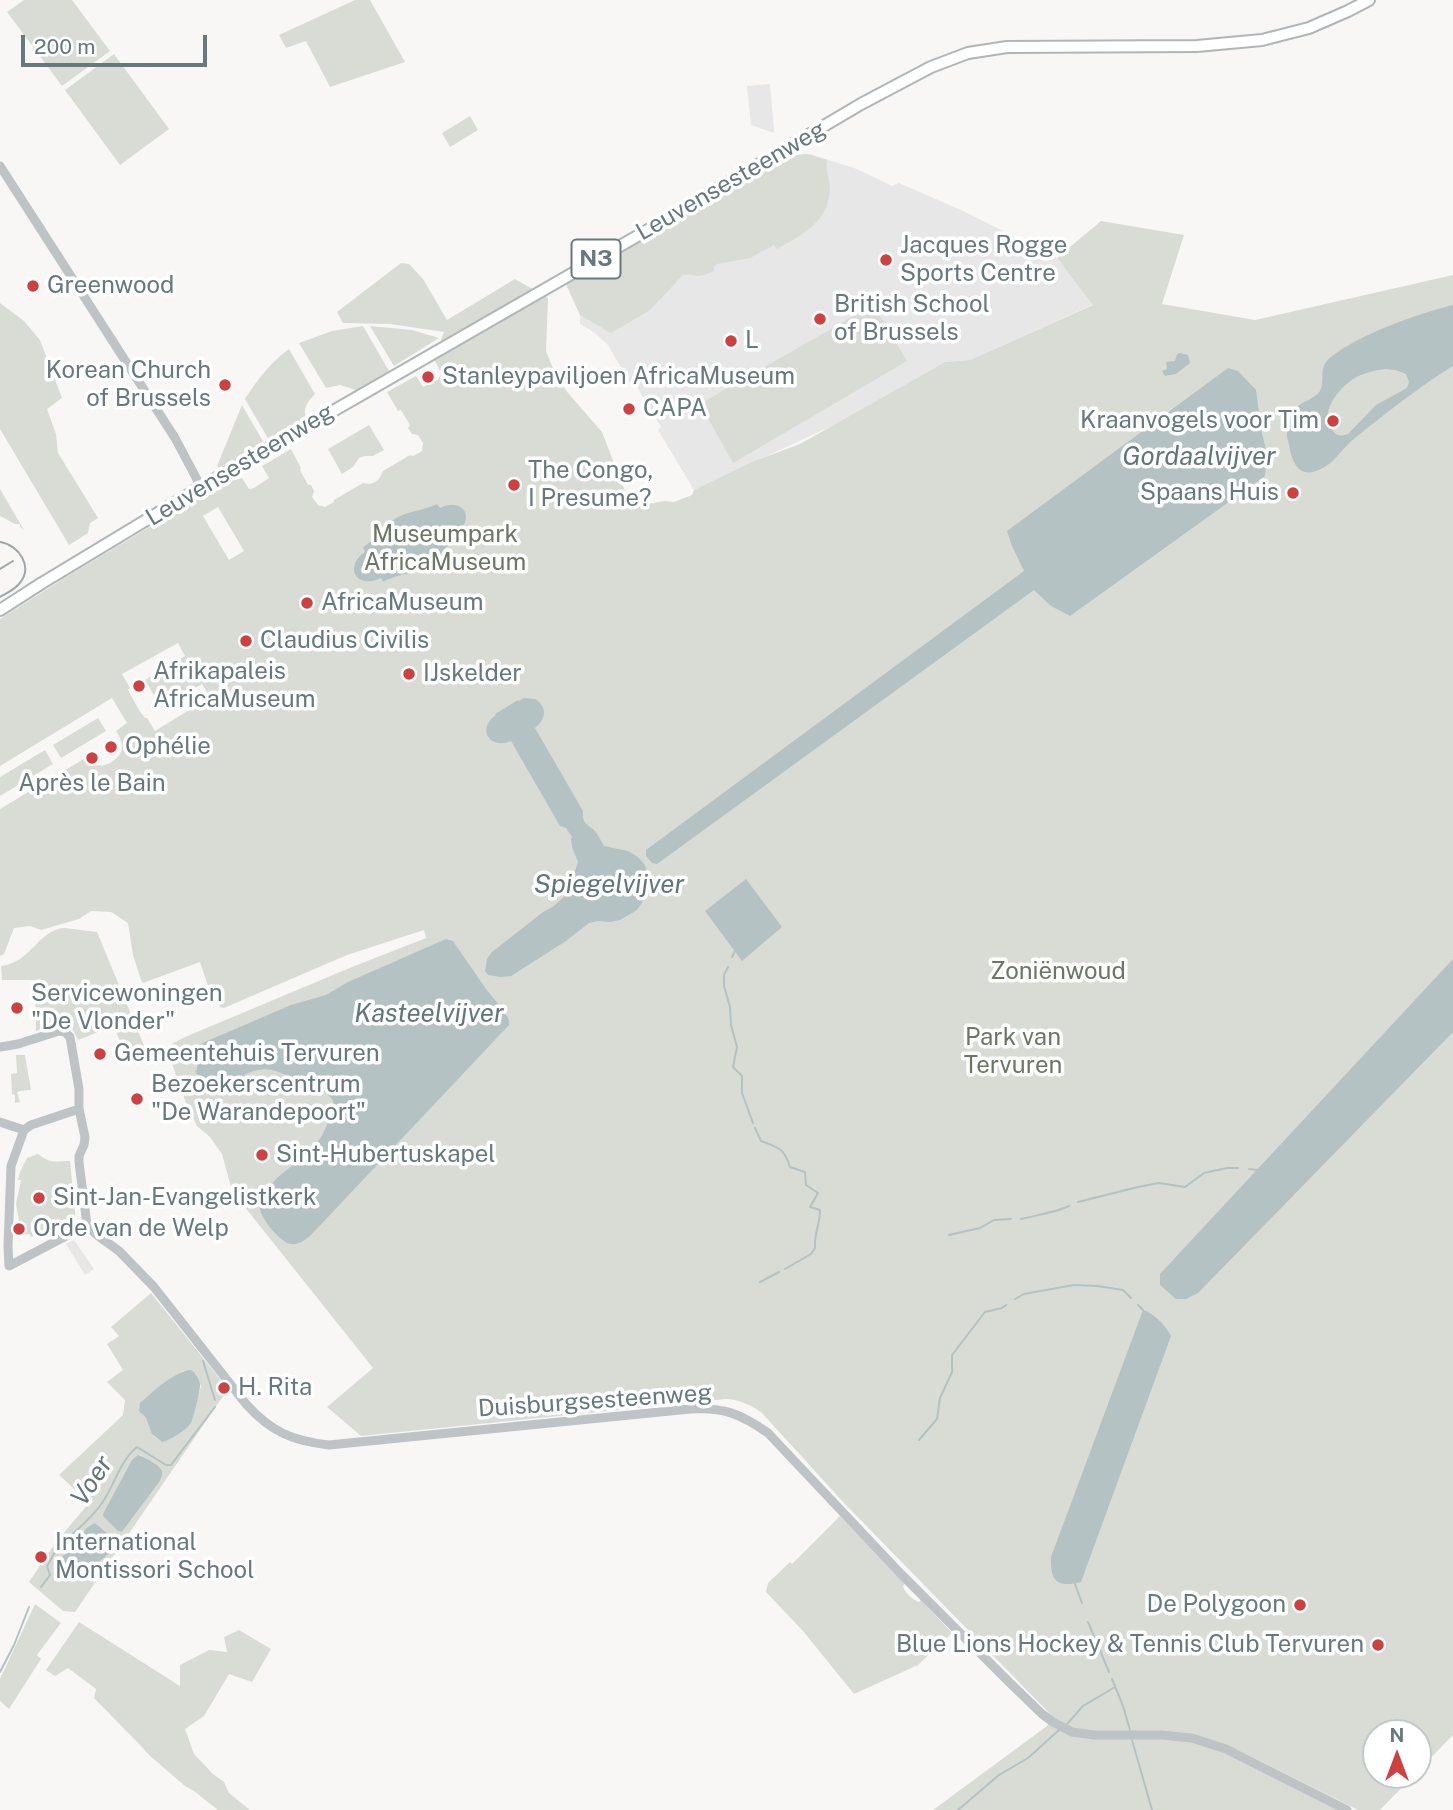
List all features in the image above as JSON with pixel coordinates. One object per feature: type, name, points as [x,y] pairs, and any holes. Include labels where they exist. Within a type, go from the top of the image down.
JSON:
[{"type":"main road","name":"Leuvensesteenweg","points":[[0,610],[201,487],[883,91],[944,61],[968,53],[1007,47],[1204,46],[1262,40],[1309,28],[1369,0]]},
{"type":"street","points":[[0,166],[171,432],[201,487]]},
{"type":"street","points":[[0,1047],[64,1031],[70,1039],[85,1137],[79,1162],[87,1224],[9,1266],[11,1166],[24,1130],[31,1125],[79,1109]]},
{"type":"street","points":[[0,1122],[24,1130]]},
{"type":"street","name":"Duisburgsesteenweg","points":[[87,1224],[97,1235],[117,1248],[148,1280],[246,1404],[260,1419],[280,1433],[310,1443],[329,1445],[699,1409],[720,1409],[744,1417],[768,1433],[882,1554],[1007,1680],[1053,1722],[1072,1732],[1094,1735],[1192,1738],[1226,1749],[1347,1810]]},
{"type":"shaded area","points":[[770,84],[774,133],[751,125],[747,86]]},
{"type":"shaded area","name":"British School of Brussels","points":[[810,154],[857,169],[892,186],[899,183],[961,210],[1057,258],[1094,304],[970,360],[945,362],[836,424],[694,490],[658,430],[661,427],[636,385],[632,387],[608,345],[580,324],[580,315],[566,284],[783,160],[785,162],[797,155]]},
{"type":"shaded area","points":[[74,1240],[94,1269],[85,1275],[66,1244]]},
{"type":"green space","points":[[24,0],[72,0],[110,51],[62,86],[7,12]]},
{"type":"green space","points":[[355,0],[370,0],[405,62],[330,87],[306,41],[286,48],[279,35]]},
{"type":"green space","points":[[114,54],[169,129],[120,165],[65,90]]},
{"type":"green space","points":[[470,116],[478,130],[450,147],[442,133]]},
{"type":"green space","points":[[807,154],[827,160],[830,188],[825,210],[805,232],[777,249],[774,245],[750,258],[717,264],[714,271],[708,273],[697,276],[683,275],[650,310],[611,333],[580,315],[566,284],[783,160],[785,162],[797,155]]},
{"type":"green space","name":"Park van Tervuren","points":[[1101,221],[1184,235],[1162,304],[1255,320],[1453,275],[1453,1735],[1432,1757],[1432,1719],[1362,1719],[1362,1789],[1400,1789],[1380,1810],[1358,1810],[1236,1749],[1234,1756],[1340,1810],[933,1810],[1047,1726],[1052,1716],[844,1503],[761,1412],[736,1400],[726,1399],[361,1436],[327,1407],[373,1368],[232,1191],[222,1154],[210,1137],[197,1126],[166,1047],[426,938],[424,930],[347,955],[224,1008],[220,1007],[215,994],[211,995],[200,962],[143,983],[133,955],[128,923],[111,912],[91,911],[79,919],[41,930],[30,926],[14,928],[4,954],[0,956],[0,809],[87,757],[100,766],[113,761],[122,747],[116,731],[127,723],[112,698],[0,766],[0,619],[223,483],[242,478],[249,489],[254,488],[269,478],[262,466],[291,449],[308,485],[311,485],[314,491],[312,497],[318,505],[325,507],[363,483],[375,482],[383,471],[422,451],[423,443],[418,435],[412,434],[408,428],[410,425],[387,392],[416,376],[423,387],[439,379],[442,375],[434,359],[444,332],[390,324],[343,323],[337,312],[401,263],[409,264],[423,279],[447,320],[515,279],[548,298],[546,351],[557,378],[602,432],[631,507],[664,501],[674,502],[692,495],[694,490],[752,462],[800,444],[945,362],[970,360],[1093,305],[1057,258]],"holes":[[[218,507],[244,551],[229,560],[203,516]],[[178,643],[185,656],[145,680],[161,707],[202,684],[210,697],[155,731],[139,710],[122,674]]]},
{"type":"green space","points":[[0,303],[24,321],[40,340],[62,398],[47,409],[56,434],[58,453],[98,518],[90,523],[88,533],[69,545],[0,429]]},
{"type":"green space","points":[[873,305],[907,361],[733,463],[700,404]]},
{"type":"green space","points":[[363,326],[389,371],[356,390],[340,385],[326,388],[299,343],[332,331]]},
{"type":"green space","points":[[370,326],[412,330],[439,338],[394,366]]},
{"type":"green space","points":[[289,349],[315,394],[306,405],[306,419],[269,440],[245,399],[265,372]]},
{"type":"green space","points":[[242,405],[264,443],[219,468],[217,466]]},
{"type":"green space","name":"Museumpark AfricaMuseum","points":[[369,425],[384,450],[373,456],[359,458],[353,467],[342,474],[328,449]]},
{"type":"green space","points":[[0,489],[24,530],[20,524],[0,516]]},
{"type":"green space","points":[[98,718],[106,731],[61,758],[53,745]]},
{"type":"green space","points":[[45,750],[53,764],[0,796],[0,777]]},
{"type":"green space","points":[[64,928],[97,932],[145,1048],[126,1055],[114,1027],[78,1040],[67,1018],[44,1028],[42,1026],[36,1031],[35,980],[2,980],[1,966],[20,959],[48,934]]},
{"type":"green space","points":[[16,1055],[25,1055],[31,1090],[17,1092],[20,1102],[15,1103],[11,1074],[17,1073]]},
{"type":"green space","points":[[38,1154],[50,1161],[70,1161],[76,1222],[31,1237],[30,1234],[21,1233],[16,1204],[21,1180],[18,1180],[27,1158]]},
{"type":"green space","points":[[151,1293],[228,1389],[75,1612],[63,1611],[29,1582],[56,1542],[89,1503],[59,1475],[123,1415],[125,1400],[107,1382],[123,1370],[107,1344],[119,1336],[111,1327]],"holes":[[[183,1371],[196,1374],[201,1386],[190,1425],[162,1442],[154,1436],[141,1413],[142,1401]],[[140,1455],[159,1468],[160,1481],[122,1532],[118,1531]],[[95,1523],[113,1538],[114,1546],[110,1553],[78,1580],[59,1559],[74,1548]]]},
{"type":"green space","points":[[840,1516],[905,1583],[903,1586],[909,1596],[919,1602],[921,1600],[952,1633],[918,1665],[854,1694],[803,1631],[766,1592],[768,1583],[790,1562],[792,1564]]},
{"type":"green space","points":[[35,1604],[61,1623],[37,1655],[41,1659],[9,1709],[0,1701],[0,1679]]},
{"type":"green space","points":[[79,1622],[180,1686],[180,1665],[209,1650],[227,1652],[224,1637],[239,1630],[271,1649],[252,1682],[229,1674],[204,1716],[185,1729],[194,1754],[224,1782],[229,1793],[250,1810],[218,1810],[149,1755],[94,1698],[96,1689],[68,1668],[55,1676],[46,1670]]},
{"type":"water","points":[[1453,305],[1453,366],[1379,419],[1324,467],[1306,472],[1297,467],[1290,451],[1288,425],[1298,407],[1320,391],[1327,361],[1373,333]],"holes":[[[1382,369],[1406,374],[1409,382],[1407,388],[1376,405],[1348,434],[1335,433],[1327,417],[1336,395],[1353,379],[1365,373]]]},
{"type":"water","points":[[1180,353],[1188,355],[1190,363],[1176,374],[1165,376],[1162,371],[1167,369],[1166,362],[1175,361]]},
{"type":"water","name":"Gordaalvijver","points":[[1228,368],[1238,371],[1256,390],[1267,454],[1265,476],[1070,616],[1051,606],[1034,590],[657,864],[652,863],[646,856],[646,850],[1024,571],[1007,531]]},
{"type":"water","points":[[437,504],[440,508],[448,505],[461,507],[466,516],[462,528],[455,534],[457,538],[435,559],[410,573],[383,582],[381,578],[365,581],[356,575],[355,564],[365,552],[363,547],[389,523],[404,514]]},
{"type":"water","name":"Spiegelvijver","points":[[524,698],[535,699],[544,709],[543,717],[535,728],[583,811],[585,822],[604,846],[628,851],[638,857],[645,865],[648,889],[637,910],[620,920],[589,923],[511,976],[500,977],[488,975],[485,971],[487,959],[492,952],[568,893],[578,862],[572,847],[572,837],[566,828],[560,826],[511,741],[497,743],[488,737],[486,732],[495,714]]},
{"type":"water","points":[[746,879],[782,927],[742,961],[705,911]]},
{"type":"water","name":"Kasteelvijver","points":[[446,939],[453,941],[503,1010],[509,1025],[311,1235],[299,1243],[287,1243],[268,1224],[261,1213],[260,1203],[272,1184],[317,1143],[332,1113],[333,1101],[310,1084],[265,1069],[250,1072],[225,1091],[216,1088],[204,1081],[195,1071],[198,1045],[291,1005],[326,995],[348,982]]},
{"type":"water","points":[[1453,959],[1453,1032],[1198,1293],[1186,1299],[1176,1299],[1160,1285],[1160,1274]]},
{"type":"water","points":[[1143,1310],[1159,1320],[1171,1336],[1081,1582],[1061,1583],[1052,1572],[1051,1557]]},
{"type":"water","points":[[191,1370],[200,1384],[191,1423],[178,1435],[162,1442],[152,1434],[146,1418],[139,1411],[140,1403],[171,1378]]},
{"type":"water","points":[[138,1455],[158,1466],[162,1475],[122,1532],[103,1514],[132,1460]]},
{"type":"water","points":[[95,1523],[113,1538],[114,1546],[110,1553],[77,1580],[62,1578],[58,1569],[59,1559],[74,1548],[85,1529]]},
{"type":"waterway","points":[[732,957],[735,951]]},
{"type":"waterway","points":[[728,967],[724,975],[724,986],[737,1047],[733,1067],[742,1076],[742,1093],[753,1123]]},
{"type":"waterway","points":[[755,1128],[761,1141],[783,1152],[790,1167],[805,1172],[806,1185],[818,1193],[810,1207],[820,1210],[815,1248],[811,1254],[785,1269]]},
{"type":"waterway","points":[[1078,1202],[1159,1183],[1185,1187],[1204,1173],[1238,1168]]},
{"type":"waterway","points":[[1249,1169],[1257,1170]]},
{"type":"waterway","points":[[1021,1219],[1069,1206]]},
{"type":"waterway","points":[[949,1235],[980,1228],[994,1220],[1011,1219]]},
{"type":"waterway","points":[[760,1282],[779,1272]]},
{"type":"waterway","points":[[1015,1299],[1024,1294],[1074,1285],[1123,1290],[1131,1298]]},
{"type":"waterway","points":[[919,1440],[937,1419],[940,1398],[952,1372],[952,1355],[985,1312],[1006,1305]]},
{"type":"waterway","points":[[1138,1305],[1143,1310]]},
{"type":"waterway","name":"Voer","points":[[203,1361],[215,1400]]},
{"type":"waterway","name":"Voer","points":[[41,1587],[50,1575],[47,1566],[56,1551],[97,1509],[131,1453],[137,1447],[166,1465],[171,1465],[215,1407]]},
{"type":"waterway","points":[[1075,1584],[1082,1603]]},
{"type":"waterway","name":"Voer","points":[[0,1672],[29,1607]]},
{"type":"waterway","points":[[1088,1622],[1109,1672]]},
{"type":"waterway","points":[[1112,1679],[1130,1730]]},
{"type":"waterway","points":[[1067,1724],[1083,1706],[1115,1687]]},
{"type":"waterway","points":[[958,1810],[999,1775],[1028,1758],[1059,1730]]},
{"type":"waterway","points":[[1132,1740],[1152,1810]]},
{"type":"tram line","points":[[0,542],[13,547],[25,564],[23,577],[17,586],[0,597]]},
{"type":"tram line","points":[[0,569],[13,561]]},
{"type":"place","name":"Jacques Rogge Sports Centre","points":[[886,260]]},
{"type":"place","name":"Greenwood","points":[[33,286]]},
{"type":"place","name":"British School of Brussels","points":[[820,319]]},
{"type":"place","name":"L","points":[[731,341]]},
{"type":"place","name":"Stanleypaviljoen AfricaMuseum","points":[[428,377]]},
{"type":"place","name":"Korean Church of Brussels","points":[[225,385]]},
{"type":"place","name":"CAPA","points":[[629,409]]},
{"type":"place","name":"Kraanvogels voor Tim","points":[[1333,421]]},
{"type":"place","name":"The Congo, I Presume?","points":[[514,485]]},
{"type":"place","name":"Spaans Huis","points":[[1293,493]]},
{"type":"place","name":"AfricaMuseum","points":[[307,603]]},
{"type":"place","name":"Claudius Civilis","points":[[246,641]]},
{"type":"place","name":"IJskelder","points":[[409,674]]},
{"type":"place","name":"Afrikapaleis AfricaMuseum","points":[[139,686]]},
{"type":"place","name":"Ophélie","points":[[111,747]]},
{"type":"place","name":"Après le Bain","points":[[92,758]]},
{"type":"place","name":"Servicewoningen \"De Vlonder\"","points":[[17,1008]]},
{"type":"place","name":"Gemeentehuis Tervuren","points":[[100,1054]]},
{"type":"place","name":"Bezoekerscentrum \"De Warandepoort\"","points":[[137,1099]]},
{"type":"place","name":"Sint-Hubertuskapel","points":[[262,1155]]},
{"type":"place","name":"Sint-Jan-Evangelistkerk","points":[[39,1198]]},
{"type":"place","name":"Orde van de Welp","points":[[19,1229]]},
{"type":"place","name":"H. Rita","points":[[224,1388]]},
{"type":"place","name":"International Montissori School","points":[[41,1557]]},
{"type":"place","name":"De Polygoon","points":[[1300,1605]]},
{"type":"place","name":"Blue Lions Hockey & Tennis Club Tervuren","points":[[1378,1645]]},
{"type":"park label","name":"Zoniënwoud","points":[[1058,972]]}]
